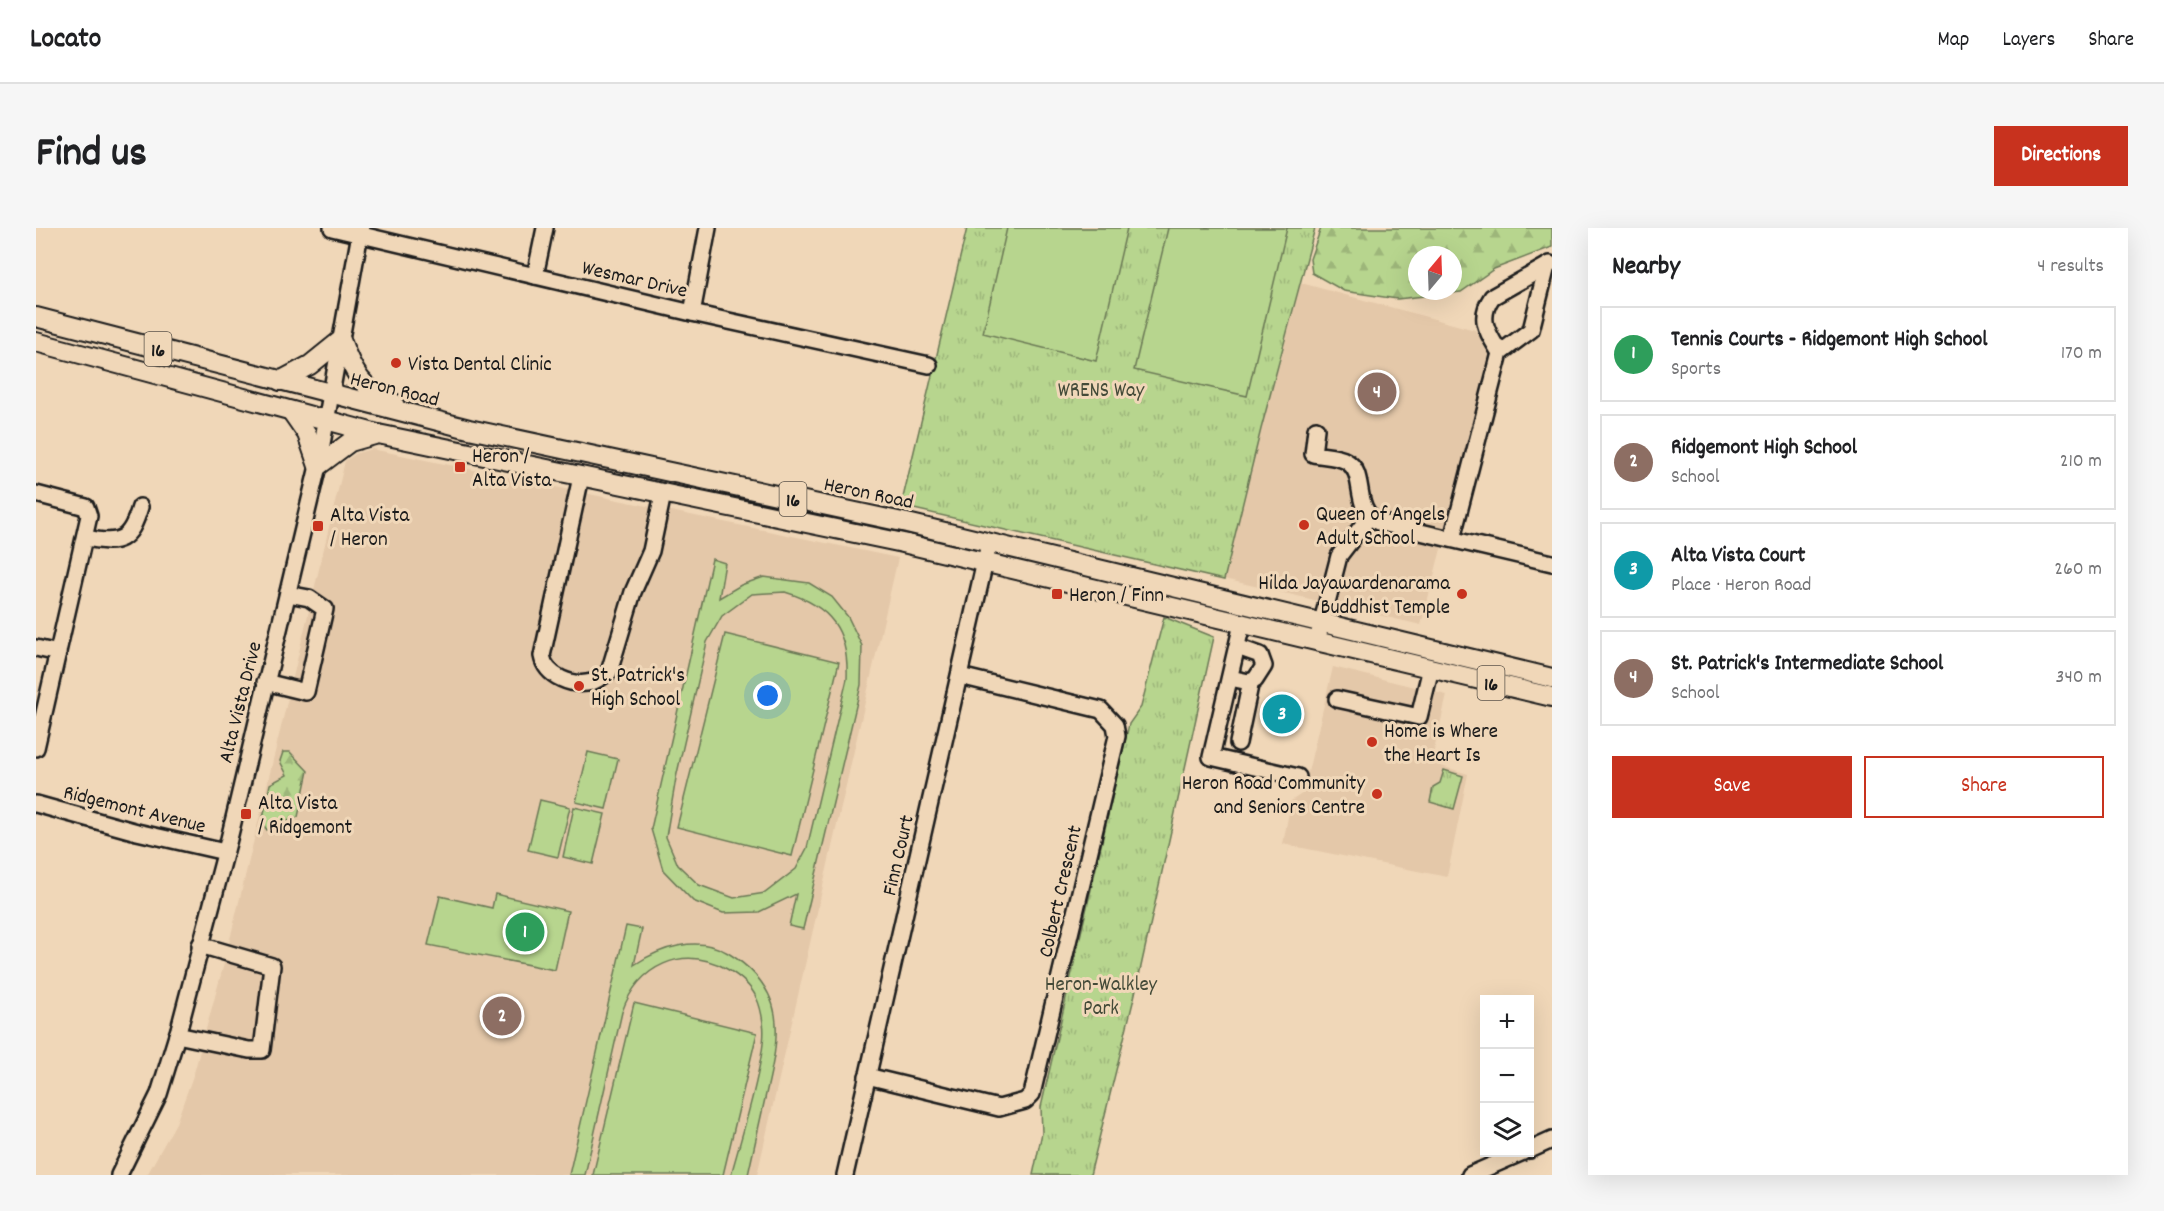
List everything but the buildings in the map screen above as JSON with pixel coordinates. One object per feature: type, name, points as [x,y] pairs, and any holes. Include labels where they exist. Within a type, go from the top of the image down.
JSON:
[{"type":"main road","name":"Heron Road","points":[[36,317],[332,396],[470,429],[907,523],[1552,678]]},
{"type":"main road","points":[[280,381],[310,365],[341,340],[350,365],[360,381],[372,392],[388,401],[470,429]]},
{"type":"main road","name":"Heron Road","points":[[36,342],[378,434],[903,543],[1552,697]]},
{"type":"main road","points":[[291,411],[307,434],[318,466],[350,442],[378,434]]},
{"type":"street","name":"Wesmar Drive","points":[[332,228],[361,231],[535,276],[929,365]]},
{"type":"street","points":[[535,276],[545,228]]},
{"type":"street","points":[[692,313],[708,228]]},
{"type":"street","name":"Alta Vista Drive","points":[[119,1175],[159,1094],[177,1035],[225,852],[318,466],[361,231]]},
{"type":"street","points":[[1500,352],[1484,326],[1487,305],[1492,297],[1549,264]]},
{"type":"street","points":[[1452,539],[1500,352],[1531,330],[1549,264]]},
{"type":"street","points":[[1316,429],[1313,453],[1346,461],[1353,469],[1358,476],[1362,503],[1369,517],[1378,522],[1552,563]]},
{"type":"street","points":[[581,477],[542,656],[543,664],[549,670],[572,684],[594,682],[609,672],[633,592],[653,542],[663,494]]},
{"type":"street","points":[[36,494],[86,507],[89,516],[86,538],[36,748]]},
{"type":"street","points":[[86,538],[102,541],[120,540],[131,531],[140,507]]},
{"type":"street","points":[[1317,641],[1339,556],[1369,517]]},
{"type":"street","name":"Finn Court","points":[[844,1175],[989,544]]},
{"type":"street","points":[[265,682],[306,692],[325,609],[309,598],[288,594]]},
{"type":"street","points":[[1242,624],[1211,757],[1298,777]]},
{"type":"street","points":[[1237,647],[1253,651],[1263,661],[1261,673],[1251,681],[1238,743]]},
{"type":"street","points":[[36,648],[58,653]]},
{"type":"street","points":[[1337,699],[1419,717],[1431,668]]},
{"type":"street","name":"Colbert Crescent","points":[[867,1076],[999,1108],[1025,1101],[1032,1094],[1117,736],[1115,725],[1101,710],[960,676]]},
{"type":"street","points":[[1230,678],[1251,681]]},
{"type":"street","name":"Ridgemont Avenue","points":[[36,804],[137,832],[225,852]]},
{"type":"street","points":[[177,1035],[249,1050],[262,1050],[272,966],[200,945]]},
{"type":"street","points":[[1534,1148],[1552,1140]]},
{"type":"street","points":[[1470,1175],[1511,1157]]},
{"type":"shaded area","points":[[1301,283],[1475,330],[1492,355],[1421,625],[1224,579],[1261,429]]},
{"type":"shaded area","points":[[372,449],[898,558],[757,1175],[147,1175],[176,1123],[194,1073],[225,960],[345,461],[357,453]]},
{"type":"shaded area","points":[[1333,667],[1447,695],[1431,763],[1468,774],[1447,877],[1283,844],[1291,801],[1303,793]]},
{"type":"green space","name":"WRENS Way","points":[[967,228],[1315,228],[1261,429],[1224,580],[901,506]]},
{"type":"green space","points":[[1007,228],[1127,228],[1096,361],[983,333]]},
{"type":"green space","points":[[1168,228],[1287,228],[1247,396],[1134,370]]},
{"type":"green space","points":[[1321,228],[1552,228],[1552,247],[1494,269],[1462,291],[1462,246],[1408,246],[1408,298],[1397,299],[1344,291],[1312,273],[1310,259]]},
{"type":"green space","points":[[712,559],[725,563],[719,598],[741,585],[764,577],[809,583],[832,597],[848,617],[862,646],[861,685],[803,929],[789,926],[796,894],[759,912],[723,913],[693,901],[663,870],[651,829]],"holes":[[[785,592],[801,598],[825,613],[834,623],[845,647],[847,679],[807,848],[796,869],[765,893],[734,898],[699,885],[678,865],[666,837],[676,778],[707,642],[722,616],[752,594]]]},
{"type":"green space","name":"Heron-Walkley Park","points":[[1164,617],[1214,637],[1134,998],[1090,1175],[1033,1175],[1042,1133],[1041,1107],[1129,724],[1141,707]]},
{"type":"green space","points":[[725,634],[839,662],[792,856],[677,827]]},
{"type":"green space","points":[[283,752],[290,752],[308,771],[298,817],[267,830],[262,823],[270,784],[287,775],[280,761]]},
{"type":"green space","points":[[588,752],[618,759],[606,809],[576,802]]},
{"type":"green space","points":[[1444,770],[1463,776],[1454,809],[1430,802],[1433,787],[1440,783]]},
{"type":"green space","points":[[540,800],[570,807],[558,857],[528,850]]},
{"type":"green space","points":[[574,807],[605,814],[593,864],[563,857]]},
{"type":"green space","points":[[495,894],[568,911],[555,970],[428,945],[440,896],[492,908]]},
{"type":"green space","points":[[626,926],[642,929],[634,965],[668,949],[692,944],[704,945],[728,953],[748,967],[762,982],[771,998],[775,1015],[775,1052],[748,1175],[731,1175],[762,1054],[764,1036],[761,1010],[754,992],[727,969],[710,962],[678,959],[650,972],[629,996],[622,1012],[585,1175],[569,1175]]},
{"type":"green space","points":[[634,1003],[757,1033],[723,1175],[593,1175]]},
{"type":"place","name":"Vista Dental Clinic","points":[[396,363]]},
{"type":"place","name":"St. Patrick's Intermediate School","points":[[1377,392]]},
{"type":"place","name":"Heron / Alta Vista","points":[[460,467]]},
{"type":"place","name":"Queen of Angels Adult School","points":[[1304,525]]},
{"type":"place","name":"Alta Vista / Heron","points":[[318,526]]},
{"type":"place","name":"Heron / Finn","points":[[1057,594]]},
{"type":"place","name":"Hilda Jayawardenarama Buddhist Temple","points":[[1462,594]]},
{"type":"place","name":"St. Patrick's High School","points":[[579,686]]},
{"type":"place","name":"Alta Vista Court","points":[[1282,714]]},
{"type":"place","name":"Home is Where the Heart Is","points":[[1372,742]]},
{"type":"place","name":"Heron Road Community and Seniors Centre","points":[[1377,794]]},
{"type":"place","name":"Alta Vista / Ridgemont","points":[[246,814]]},
{"type":"place","name":"Tennis Courts - Ridgemont High School","points":[[525,932]]},
{"type":"place","name":"Ridgemont High School","points":[[502,1016]]}]
